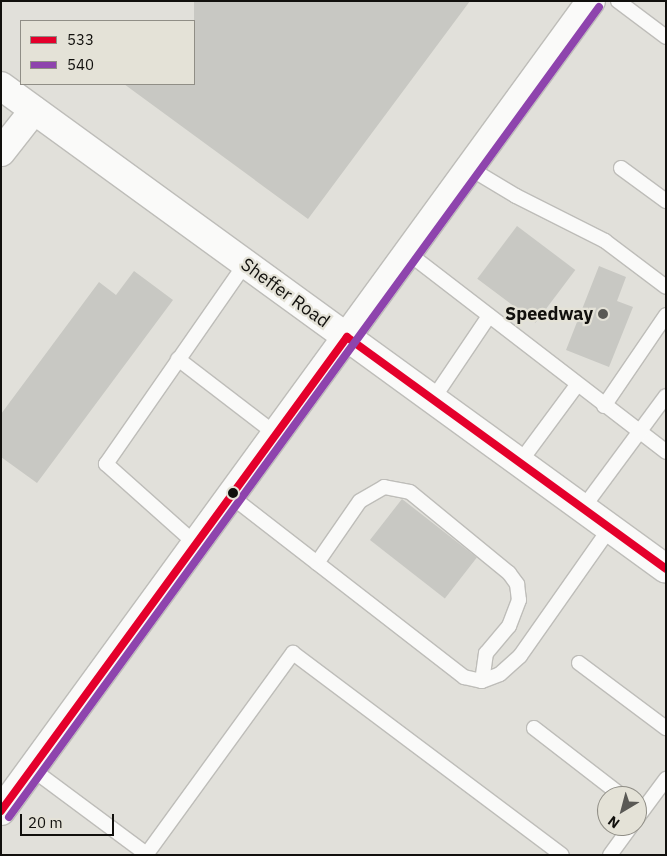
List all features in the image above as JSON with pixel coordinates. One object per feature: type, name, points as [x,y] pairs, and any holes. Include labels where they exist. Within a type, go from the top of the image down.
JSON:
[{"type":"main road","points":[[1,811],[471,169],[591,1]]},
{"type":"main road","name":"Sheffer Road","points":[[1,86],[666,569]]},
{"type":"main road","points":[[1,152],[34,110]]},
{"type":"lane","points":[[618,1],[666,37]]},
{"type":"lane","points":[[621,168],[666,202]]},
{"type":"lane","points":[[471,169],[516,196],[605,241],[666,287]]},
{"type":"lane","points":[[408,253],[666,452]]},
{"type":"lane","points":[[196,545],[106,464],[245,264]]},
{"type":"lane","points":[[604,406],[666,314]]},
{"type":"lane","points":[[433,399],[489,316]]},
{"type":"lane","points":[[178,359],[277,435]]},
{"type":"lane","points":[[520,462],[577,385]]},
{"type":"lane","points":[[583,508],[666,396]]},
{"type":"lane","points":[[317,563],[360,501],[384,487],[410,492],[509,573],[518,584],[519,600],[509,626],[486,653],[482,681]]},
{"type":"lane","points":[[232,496],[464,677],[482,681],[500,674],[520,656],[610,528]]},
{"type":"lane","points":[[32,769],[147,854],[293,652],[562,855]]},
{"type":"lane","points":[[579,663],[666,728]]},
{"type":"lane","points":[[534,728],[609,786]]},
{"type":"lane","points":[[647,802],[666,779]]},
{"type":"lane","points":[[610,855],[624,836]]},
{"type":"building","points":[[194,1],[470,1],[308,219],[125,85],[195,85]]},
{"type":"building","name":"Speedway","points":[[517,226],[575,270],[536,323],[477,279]]},
{"type":"building","name":"Speedway","points":[[599,266],[626,277],[617,301],[633,307],[609,367],[566,350]]},
{"type":"building","points":[[134,271],[173,300],[37,483],[1,457],[1,414],[99,282],[116,295]]},
{"type":"building","points":[[402,499],[477,557],[445,598],[370,540]]},
{"type":"transit line","name":"540","points":[[9,817],[599,7]]},
{"type":"transit line","name":"533","points":[[347,337],[666,569]]},
{"type":"transit line","name":"533","points":[[1,811],[347,337]]},
{"type":"place","name":"Speedway","points":[[603,314]]}]
